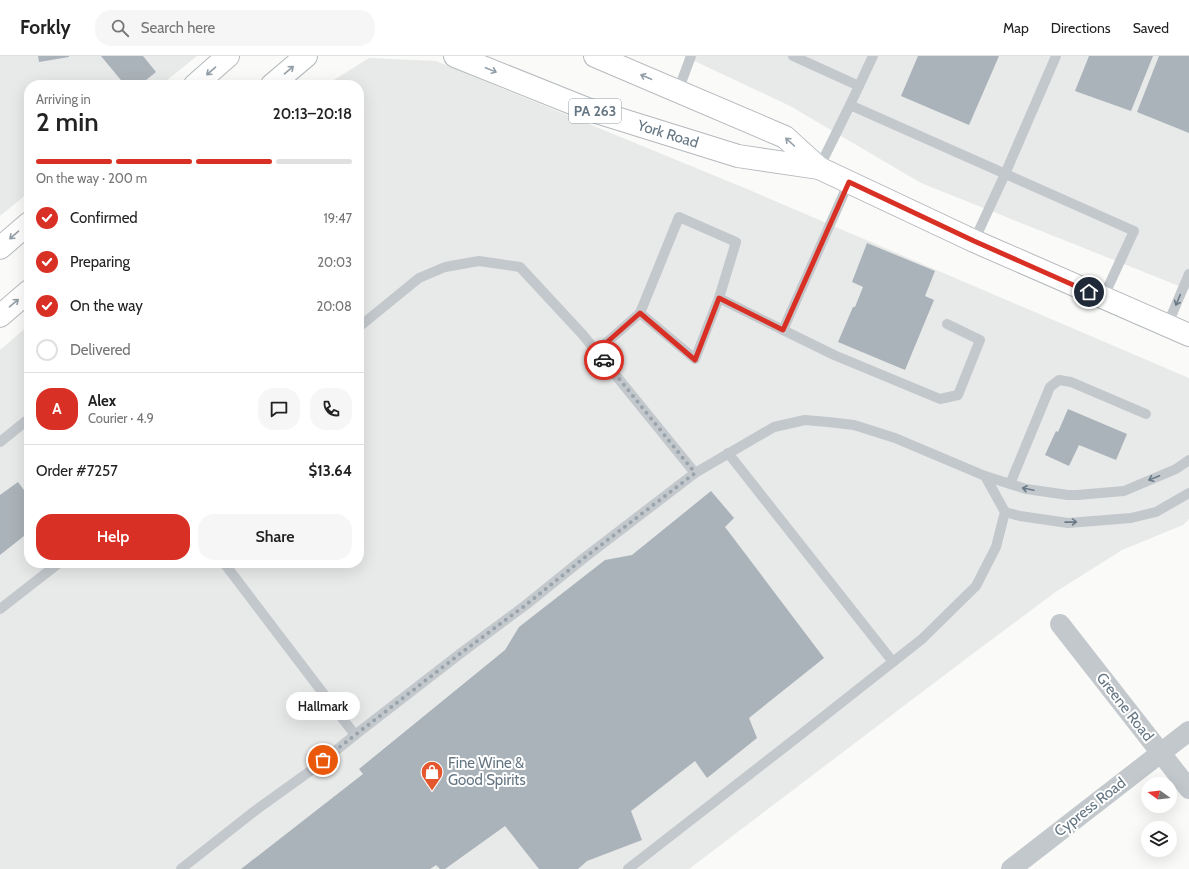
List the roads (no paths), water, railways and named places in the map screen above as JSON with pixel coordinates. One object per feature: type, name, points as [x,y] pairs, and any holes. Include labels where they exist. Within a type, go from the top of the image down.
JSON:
[{"type":"main road","points":[[201,80],[228,56]]},
{"type":"main road","points":[[278,80],[306,56]]},
{"type":"main road","name":"York Road","points":[[455,56],[588,109],[738,156],[819,168],[974,241],[1189,335]]},
{"type":"main road","name":"York Road","points":[[596,56],[785,137],[819,168]]},
{"type":"main road","points":[[0,248],[24,227]]},
{"type":"main road","points":[[0,316],[24,295]]},
{"type":"street","name":"Greene Road","points":[[1060,624],[1189,789]]},
{"type":"street","name":"Cypress Road","points":[[1011,869],[1189,731]]},
{"type":"lane","points":[[678,91],[691,56]]},
{"type":"lane","points":[[793,56],[859,86]]},
{"type":"lane","points":[[819,168],[873,56]]},
{"type":"lane","points":[[974,241],[1056,56]]},
{"type":"lane","points":[[850,105],[1134,231],[1103,298]]},
{"type":"lane","points":[[783,330],[849,182]]},
{"type":"lane","points":[[597,351],[640,313],[679,217],[736,242],[719,298],[695,360],[640,313]]},
{"type":"lane","points":[[364,322],[419,278],[445,267],[479,261],[520,267],[584,335],[695,473]]},
{"type":"lane","points":[[1167,326],[1189,274]]},
{"type":"lane","points":[[719,298],[834,355],[940,399],[958,395],[980,340],[947,324]]},
{"type":"lane","points":[[1010,484],[1050,387],[1059,380],[1071,382],[1146,414]]},
{"type":"lane","points":[[181,869],[256,810],[312,769],[461,653],[527,604],[584,558],[695,473],[774,427],[805,420],[854,425],[895,438],[985,476],[1026,489],[1068,495],[1124,491],[1176,469],[1189,460]]},
{"type":"lane","points":[[0,442],[24,424]]},
{"type":"lane","points":[[728,453],[893,662]]},
{"type":"lane","points":[[628,869],[922,639],[976,586],[996,547],[1005,512],[985,476]]},
{"type":"lane","points":[[1005,512],[1020,516],[1068,523],[1131,518],[1156,512],[1189,493]]},
{"type":"lane","points":[[0,609],[53,568]]},
{"type":"lane","points":[[228,568],[355,735]]},
{"type":"place","name":"Hallmark","points":[[323,760]]},
{"type":"place","name":"Fine Wine & Good Spirits","points":[[432,792]]}]
